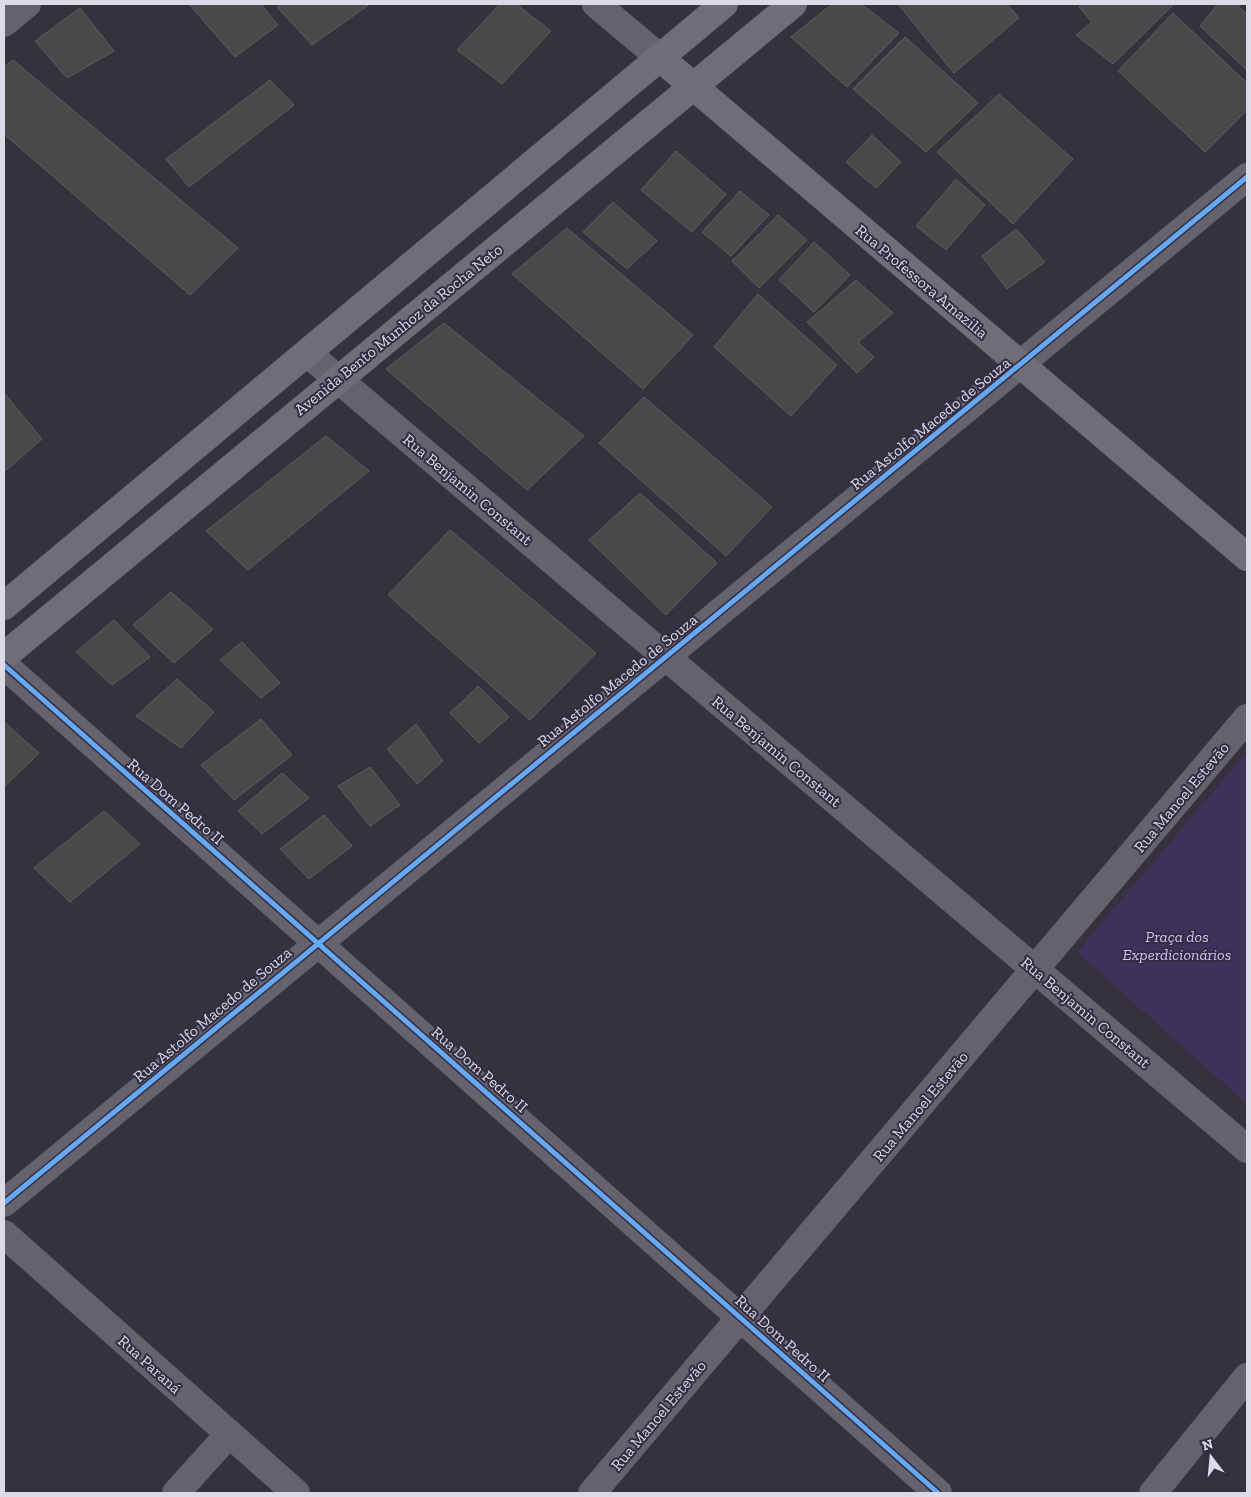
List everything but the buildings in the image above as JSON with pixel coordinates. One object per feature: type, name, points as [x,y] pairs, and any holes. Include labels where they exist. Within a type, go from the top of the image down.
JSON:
[{"type":"main road","points":[[4,606],[724,4]]},
{"type":"main road","name":"Avenida Bento Munhoz da Rocha Neto","points":[[4,656],[793,4]]},
{"type":"main road","name":"Rua Professora Amazilia","points":[[659,57],[1247,557]]},
{"type":"main road","points":[[209,434],[235,464]]},
{"type":"street","points":[[4,23],[27,4]]},
{"type":"street","name":"Rua Professora Amazilia","points":[[596,4],[659,57]]},
{"type":"street","name":"Rua Astolfo Macedo de Souza","points":[[4,1203],[1247,177]]},
{"type":"street","name":"Rua Benjamin Constant","points":[[307,353],[1247,1148]]},
{"type":"street","name":"Rua Dom Pedro II","points":[[4,665],[938,1493]]},
{"type":"street","name":"Rua Manoel Estevão","points":[[592,1493],[1247,718]]},
{"type":"street","name":"Rua Paraná","points":[[4,1234],[296,1493]]},
{"type":"street","points":[[1153,1493],[1247,1377]]},
{"type":"street","points":[[176,1493],[229,1434]]},
{"type":"green space","name":"Praça dos Experdicionários","points":[[1247,752],[1247,1104],[1077,952]]},
{"type":"cycle path","points":[[4,1203],[1247,177]]},
{"type":"cycle path","points":[[4,665],[938,1493]]}]
